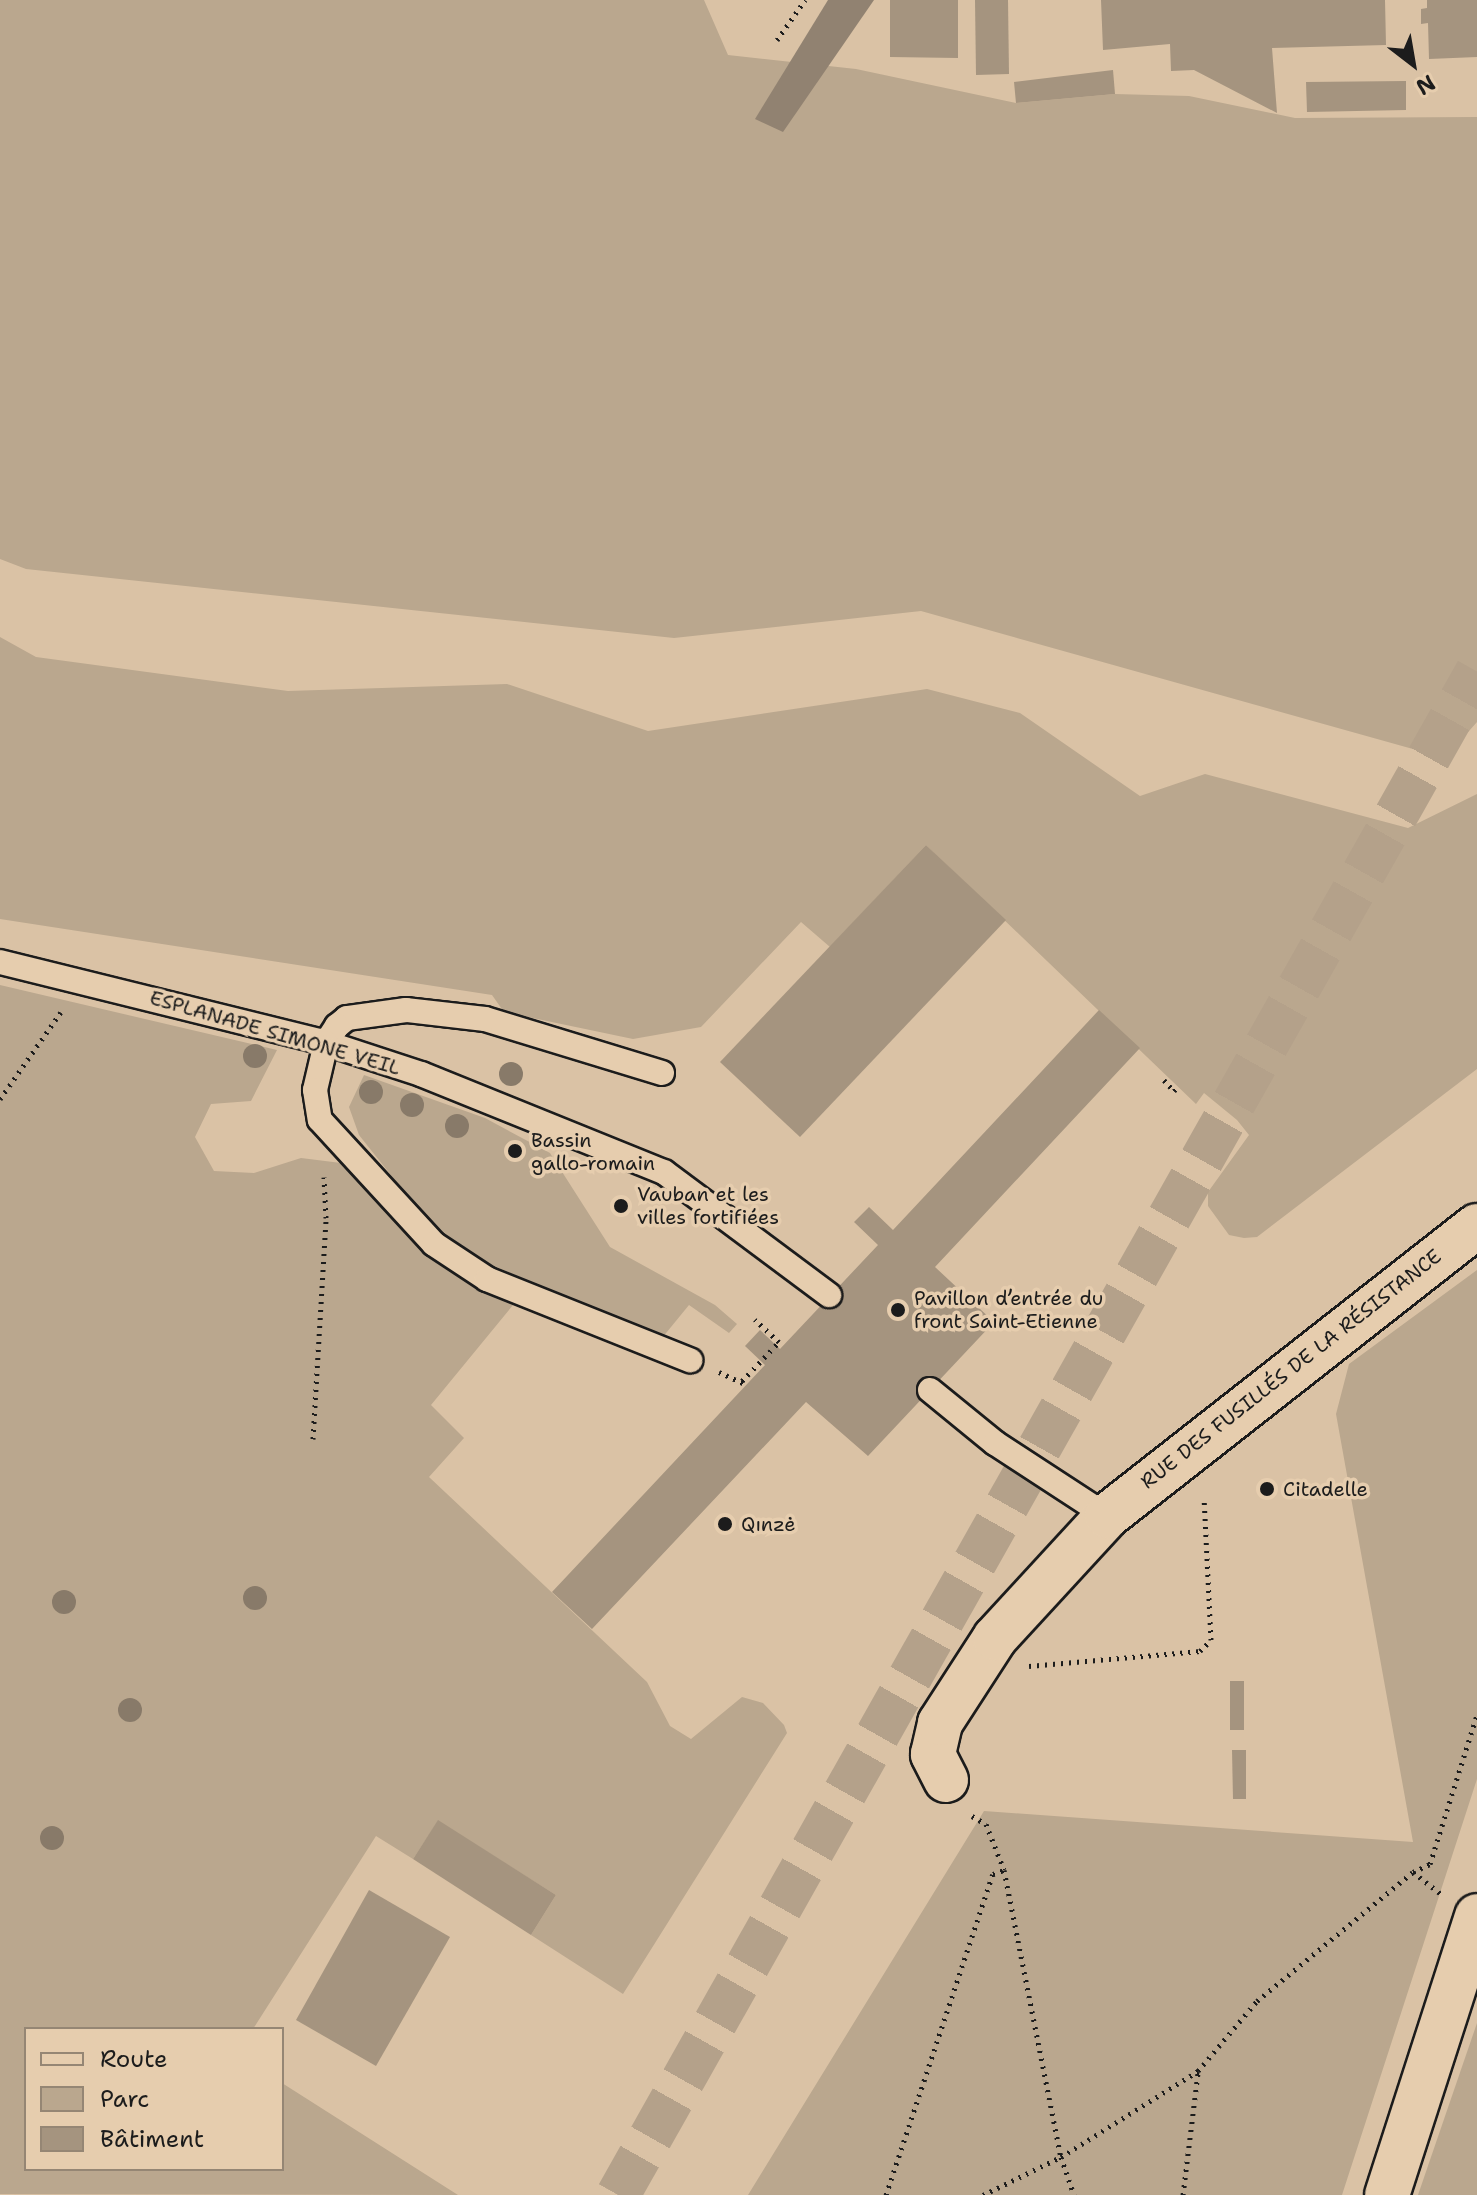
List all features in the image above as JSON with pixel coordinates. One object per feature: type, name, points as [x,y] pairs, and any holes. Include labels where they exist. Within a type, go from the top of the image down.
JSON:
[{"type":"street","name":"RUE DES FUSILLÉS DE LA RÉSISTANCE","points":[[956,1796],[933,1754],[940,1723],[995,1638],[1107,1516],[1477,1226]]},
{"type":"street","points":[[1387,2195],[1476,1919]]},
{"type":"lane","name":"ESPLANADE SIMONE VEIL","points":[[0,962],[326,1043],[421,1074],[664,1172],[829,1295]]},
{"type":"lane","points":[[662,1073],[485,1019],[406,1010],[347,1018],[326,1043],[315,1090],[320,1120],[434,1244],[487,1279],[690,1360]]},
{"type":"lane","points":[[930,1390],[995,1443],[1107,1516]]},
{"type":"path","points":[[777,40],[804,0]]},
{"type":"path","points":[[0,1099],[83,981]]},
{"type":"path","points":[[1164,1080],[1174,1091],[1178,1086]]},
{"type":"path","points":[[313,1439],[326,1218],[320,1120]]},
{"type":"path","points":[[747,1385],[742,1381],[779,1342],[755,1320]]},
{"type":"path","points":[[1012,1667],[1200,1651],[1211,1640],[1203,1492]]},
{"type":"path","points":[[983,2195],[1061,2157],[1198,2071],[1257,2001],[1413,1872],[1430,1864],[1477,1715]]},
{"type":"path","points":[[956,1796],[986,1824],[1004,1870],[1061,2157],[1074,2195]]},
{"type":"path","points":[[886,2195],[993,1874],[1004,1870]]},
{"type":"path","points":[[1413,1872],[1476,1919]]},
{"type":"path","points":[[1183,2195],[1198,2071]]},
{"type":"green space","points":[[0,0],[704,0],[728,55],[856,69],[1016,103],[1115,94],[1189,96],[1295,118],[1477,117],[1477,722],[1445,758],[921,611],[674,638],[26,569],[0,559]]},
{"type":"green space","points":[[0,637],[36,657],[288,691],[507,684],[648,731],[927,689],[1020,713],[1140,796],[1205,774],[1408,828],[1477,794],[1477,1069],[1257,1237],[1244,1238],[1229,1235],[1208,1206],[1208,1192],[1249,1135],[1237,1120],[1204,1093],[1196,1104],[926,845],[830,947],[801,922],[701,1027],[633,1039],[504,1012],[492,995],[0,919]]},
{"type":"green space","points":[[0,985],[277,1050],[251,1101],[211,1104],[195,1137],[214,1171],[254,1173],[301,1158],[341,1163],[433,1259],[513,1305],[431,1405],[464,1438],[429,1477],[647,1682],[670,1726],[691,1739],[742,1697],[763,1703],[784,1725],[787,1733],[623,1994],[531,1935],[556,1895],[438,1821],[413,1859],[376,1836],[254,2027],[24,2027],[24,2171],[284,2171],[284,2084],[458,2195],[0,2194]]},
{"type":"green space","points":[[364,1075],[485,1118],[550,1153],[610,1247],[715,1305],[737,1324],[729,1333],[689,1305],[662,1338],[471,1256],[425,1218],[359,1135],[349,1107]]},
{"type":"green space","points":[[1477,1270],[1477,1779],[1342,2195],[748,2195],[984,1811],[1413,1842],[1336,1414],[1349,1364]]},
{"type":"green space","points":[[1477,2023],[1477,2195],[1418,2195]]},
{"type":"shaded area","points":[[828,0],[874,0],[783,132],[755,119]]},
{"type":"building","points":[[890,0],[958,0],[958,58],[890,57]]},
{"type":"building","points":[[975,0],[1008,0],[1009,74],[976,75]]},
{"type":"building","points":[[1101,0],[1385,0],[1386,45],[1272,48],[1277,113],[1194,70],[1171,71],[1170,44],[1103,50]]},
{"type":"building","points":[[1427,0],[1477,0],[1477,57],[1429,59],[1428,23],[1421,24],[1421,9],[1427,8]]},
{"type":"building","points":[[1113,70],[1115,94],[1016,103],[1014,82]]},
{"type":"building","points":[[1406,81],[1406,110],[1307,112],[1306,82]]},
{"type":"building","points":[[926,845],[1006,920],[800,1137],[720,1062]]},
{"type":"building","name":"Pavillon d’entrée du front Saint-Etienne","points":[[1099,1010],[1140,1048],[935,1267],[994,1322],[868,1456],[806,1402],[592,1629],[552,1592],[765,1365],[745,1346],[760,1330],[780,1349],[878,1245],[854,1222],[869,1207],[893,1230]]},
{"type":"building","points":[[1230,1681],[1244,1681],[1244,1730],[1230,1730]]},
{"type":"building","points":[[1232,1750],[1246,1750],[1246,1799],[1233,1799]]},
{"type":"building","points":[[438,1820],[556,1895],[531,1935],[413,1859]]},
{"type":"building","points":[[369,1890],[450,1937],[376,2066],[296,2020]]},
{"type":"tunnel","points":[[618,2195],[1477,672]]},
{"type":"place","name":"Bassin gallo-romain","points":[[515,1151]]},
{"type":"place","name":"Vauban et les villes fortifiées","points":[[621,1206]]},
{"type":"place","name":"Pavillon d’entrée du front Saint-Etienne","points":[[898,1310]]},
{"type":"place","name":"Citadelle","points":[[1267,1489]]},
{"type":"place","name":"Qınzė","points":[[725,1524]]}]
